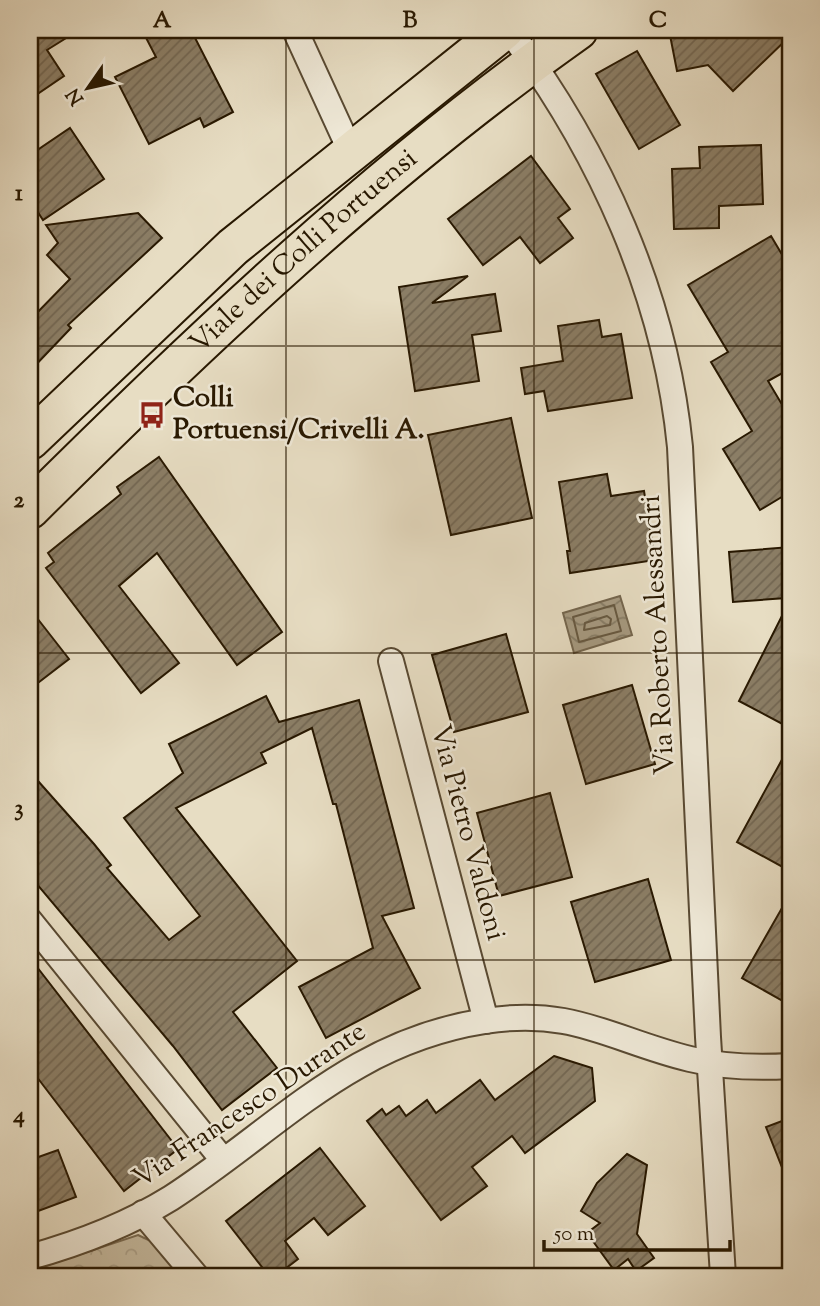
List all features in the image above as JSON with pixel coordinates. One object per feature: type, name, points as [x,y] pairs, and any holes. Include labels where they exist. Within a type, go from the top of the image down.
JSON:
[{"type":"main road","name":"Viale dei Colli Portuensi","points":[[30,440],[233,247],[350,150],[507,30]]},
{"type":"main road","name":"Viale dei Colli Portuensi","points":[[35,492],[264,284],[418,153],[578,30]]},
{"type":"street","name":"Via Roberto Alessandri","points":[[507,30],[533,62],[579,134],[609,194],[652,307],[674,388],[680,447],[723,1276]]},
{"type":"street","points":[[297,35],[350,150]]},
{"type":"street","name":"Via Pietro Valdoni","points":[[391,661],[486,1021]]},
{"type":"street","points":[[30,921],[223,1160]]},
{"type":"street","name":"Via Francesco Durante","points":[[30,1258],[143,1213],[188,1186],[314,1092],[380,1052],[414,1038],[486,1021],[536,1017],[571,1021],[710,1064],[790,1066]]},
{"type":"street","points":[[143,1213],[196,1276]]},
{"type":"green space","points":[[138,1235],[157,1244],[182,1276],[32,1276],[36,1269]]},
{"type":"water","points":[[620,596],[632,635],[574,653],[563,613]]},
{"type":"building","points":[[30,30],[79,30],[47,50],[64,76],[30,99]]},
{"type":"building","points":[[142,30],[191,30],[233,112],[204,127],[200,118],[149,144],[115,77],[156,57]]},
{"type":"building","points":[[669,30],[790,30],[790,36],[733,91],[708,65],[677,71]]},
{"type":"building","points":[[637,51],[680,125],[639,149],[596,74]]},
{"type":"building","points":[[70,128],[104,179],[43,220],[30,200],[30,155]]},
{"type":"building","points":[[761,145],[763,204],[719,206],[719,228],[674,229],[672,169],[700,168],[699,147]]},
{"type":"building","points":[[531,156],[570,209],[558,218],[573,238],[540,263],[520,237],[483,265],[448,219]]},
{"type":"building","points":[[138,213],[162,238],[68,325],[71,328],[30,371],[30,320],[70,279],[47,255],[58,243],[46,225]]},
{"type":"building","points":[[771,236],[790,268],[790,369],[768,381],[790,418],[790,492],[760,510],[723,449],[752,431],[711,362],[728,352],[688,285]]},
{"type":"building","points":[[468,276],[432,303],[495,294],[501,331],[472,335],[479,381],[415,391],[399,287]]},
{"type":"building","points":[[599,320],[602,337],[621,334],[632,398],[548,411],[544,391],[525,394],[521,368],[563,361],[558,326]]},
{"type":"building","points":[[511,418],[532,518],[451,535],[428,435]]},
{"type":"building","points":[[159,457],[282,632],[237,665],[157,553],[119,586],[179,663],[141,693],[46,568],[54,562],[48,553],[121,494],[117,487]]},
{"type":"building","points":[[607,474],[611,496],[644,491],[655,560],[570,573],[567,551],[570,551],[559,482]]},
{"type":"building","points":[[790,547],[790,571],[784,571],[786,598],[733,602],[729,552]]},
{"type":"building","points":[[790,600],[790,728],[739,701]]},
{"type":"building","points":[[30,609],[69,659],[30,689]]},
{"type":"building","points":[[506,634],[528,712],[454,732],[432,655]]},
{"type":"building","points":[[632,685],[655,764],[586,784],[563,705]]},
{"type":"building","points":[[266,696],[279,722],[359,700],[414,908],[382,916],[420,988],[326,1038],[299,987],[373,948],[336,804],[333,804],[312,728],[261,753],[266,763],[176,808],[297,961],[233,1012],[277,1068],[222,1110],[173,1046],[30,876],[30,772],[94,844],[111,865],[107,868],[169,940],[200,916],[124,818],[183,773],[169,744]]},
{"type":"building","points":[[790,745],[790,871],[737,842]]},
{"type":"building","points":[[550,793],[572,877],[499,896],[477,813]]},
{"type":"building","points":[[648,879],[671,960],[595,982],[571,902]]},
{"type":"building","points":[[790,894],[790,1005],[742,978]]},
{"type":"building","points":[[30,958],[178,1149],[124,1191],[30,1068]]},
{"type":"building","points":[[554,1056],[592,1068],[595,1101],[525,1153],[512,1136],[472,1167],[487,1186],[441,1220],[367,1121],[382,1109],[386,1115],[399,1106],[406,1116],[427,1100],[436,1113],[480,1080],[495,1100]]},
{"type":"building","points":[[790,1118],[790,1185],[789,1185],[766,1127]]},
{"type":"building","points":[[320,1148],[365,1206],[328,1235],[314,1218],[285,1241],[298,1259],[276,1276],[269,1276],[226,1221]]},
{"type":"building","points":[[58,1150],[76,1197],[30,1214],[30,1160]]},
{"type":"building","points":[[627,1154],[647,1165],[637,1234],[654,1258],[636,1271],[628,1259],[614,1270],[587,1233],[600,1223],[581,1211],[597,1183]]},
{"type":"place","name":"Colli Portuensi/Crivelli A.","points":[[152,415]]}]
